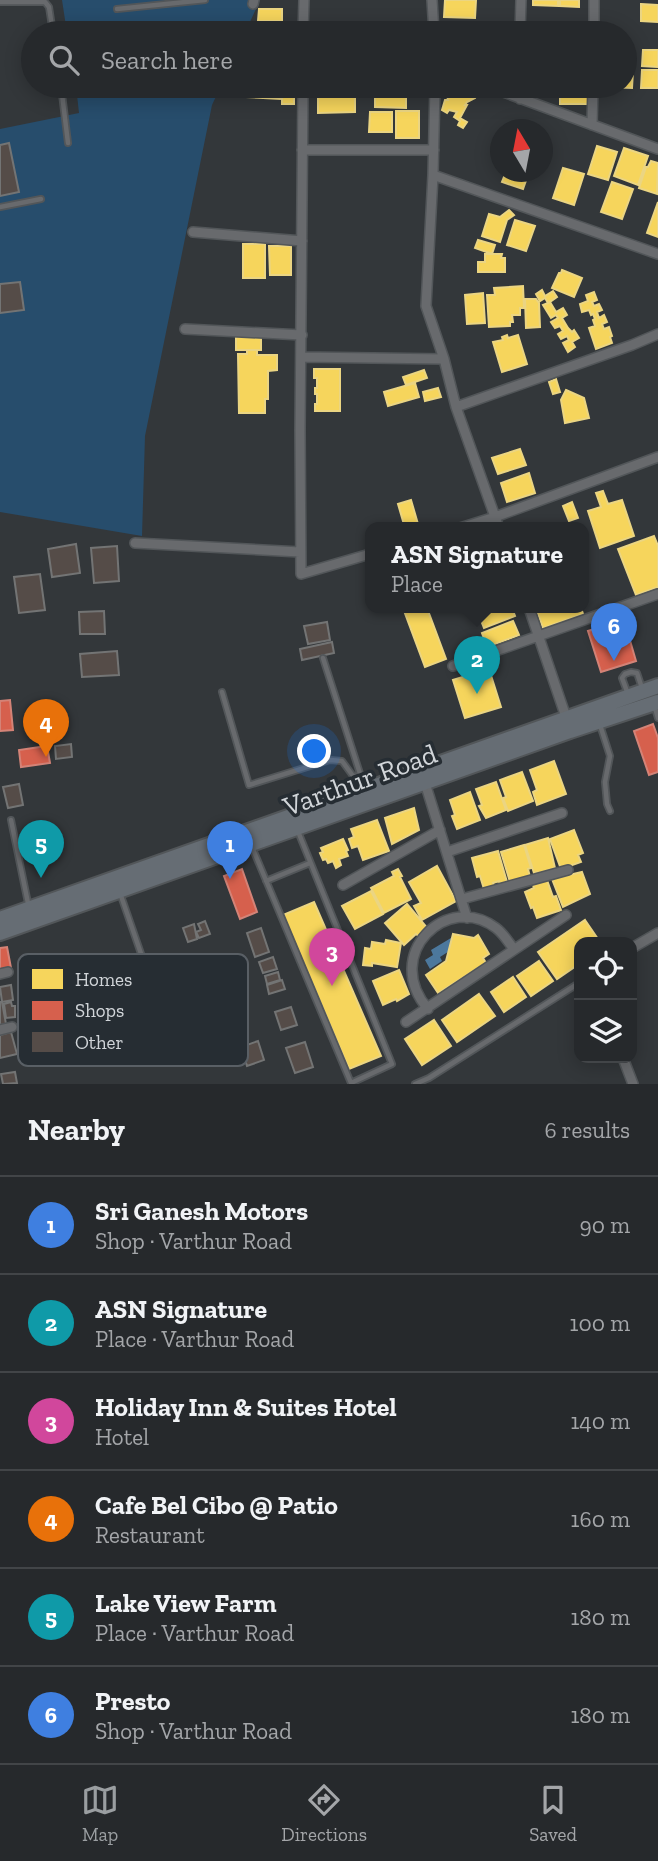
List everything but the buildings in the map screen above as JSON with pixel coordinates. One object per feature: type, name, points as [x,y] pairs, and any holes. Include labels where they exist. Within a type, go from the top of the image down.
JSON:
[{"type":"main road","name":"Varthur Road","points":[[0,933],[425,783],[658,686]]},
{"type":"main road","name":"Varthur Road","points":[[0,918],[363,783],[568,724],[599,721],[656,708]]},
{"type":"street","points":[[303,21],[304,0]]},
{"type":"street","points":[[432,0],[433,21]]},
{"type":"street","points":[[520,0],[520,21]]},
{"type":"street","points":[[594,0],[594,21]]},
{"type":"street","points":[[303,98],[301,574],[365,555]]},
{"type":"street","points":[[435,98],[426,306],[444,359],[456,407],[497,522]]},
{"type":"street","points":[[592,125],[593,98]]},
{"type":"street","points":[[520,99],[658,149]]},
{"type":"street","points":[[302,150],[434,150]]},
{"type":"street","points":[[433,175],[658,254]]},
{"type":"street","points":[[193,232],[302,241]]},
{"type":"street","points":[[185,329],[302,335]]},
{"type":"street","points":[[456,407],[658,334]]},
{"type":"street","points":[[302,357],[444,359]]},
{"type":"street","points":[[479,522],[658,457]]},
{"type":"street","points":[[135,543],[300,552]]},
{"type":"street","points":[[453,666],[658,594]]},
{"type":"street","points":[[531,613],[568,724]]},
{"type":"street","points":[[425,783],[467,918]]},
{"type":"street","points":[[447,852],[562,813]]},
{"type":"street","points":[[343,885],[439,830]]},
{"type":"street","points":[[462,899],[568,870]]},
{"type":"street","points":[[406,1022],[566,915]]},
{"type":"street","points":[[428,1009],[414,987],[411,972],[413,955],[424,936],[436,926],[460,917],[480,920],[495,927],[514,949]]},
{"type":"street","points":[[637,945],[658,933]]},
{"type":"street","points":[[0,1030],[12,1027]]},
{"type":"street","points":[[625,1063],[633,1084]]},
{"type":"lane","points":[[117,9],[205,0]]},
{"type":"lane","points":[[0,2],[45,2],[49,7],[51,21]]},
{"type":"lane","points":[[62,98],[68,143]]},
{"type":"lane","points":[[0,207],[41,199]]},
{"type":"lane","points":[[323,658],[363,783]]},
{"type":"lane","points":[[222,692],[249,785],[330,760],[342,761],[353,776],[363,783]]},
{"type":"lane","points":[[599,721],[610,756],[605,782],[610,811]]},
{"type":"lane","points":[[12,820],[29,908]]},
{"type":"lane","points":[[251,845],[351,1083],[393,1064],[296,829]]},
{"type":"lane","points":[[266,881],[310,863]]},
{"type":"lane","points":[[119,892],[140,954]]},
{"type":"lane","points":[[415,1084],[429,1078],[574,986]]},
{"type":"shaded area","points":[[62,0],[260,0],[250,21],[65,21]]},
{"type":"shaded area","points":[[77,98],[215,98],[145,436],[142,536],[0,512],[0,129],[79,113]]},
{"type":"shaded area","points":[[451,938],[451,950],[440,957],[442,961],[430,969],[425,960],[433,955],[431,950]]},
{"type":"place","name":"Presto","points":[[614,661]]},
{"type":"place","name":"ASN Signature","points":[[477,694]]},
{"type":"place","name":"Cafe Bel Cibo @ Patio","points":[[46,757]]},
{"type":"place","name":"Lake View Farm","points":[[41,878]]},
{"type":"place","name":"Sri Ganesh Motors","points":[[230,879]]},
{"type":"place","name":"Holiday Inn & Suites Hotel","points":[[332,986]]}]
